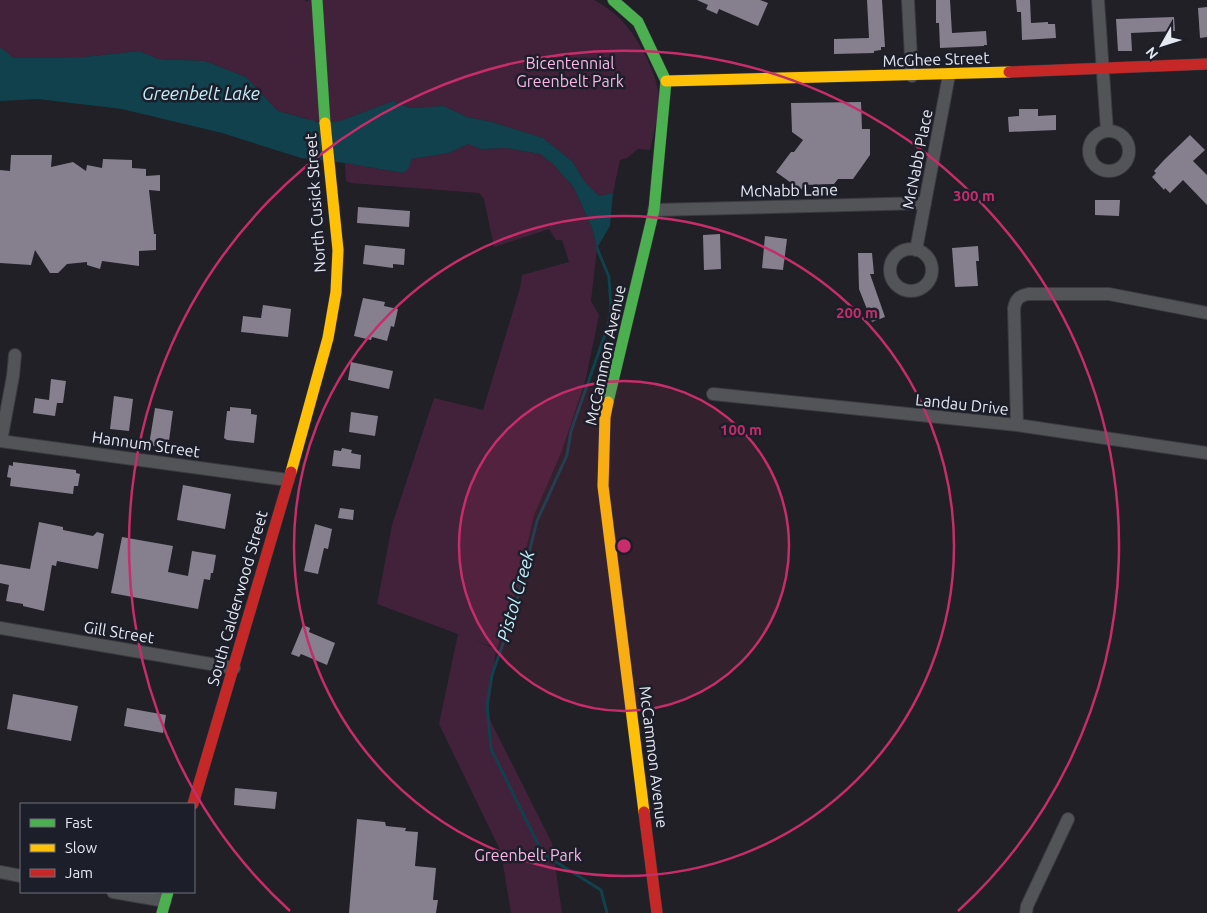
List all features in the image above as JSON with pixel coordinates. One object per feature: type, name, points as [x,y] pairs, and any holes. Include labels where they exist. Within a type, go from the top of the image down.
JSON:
[{"type":"street","name":"North Cusick Street","points":[[310,400],[328,338],[336,292],[338,250],[323,103],[317,0]]},
{"type":"street","points":[[613,0],[638,22],[666,81]]},
{"type":"street","points":[[1098,0],[1107,131]]},
{"type":"street","points":[[908,1],[912,76]]},
{"type":"street","name":"McGhee Street","points":[[666,81],[949,75],[1207,64]]},
{"type":"street","name":"McNabb Place","points":[[916,250],[949,75]]},
{"type":"street","name":"McCammon Avenue","points":[[657,913],[602,486],[605,416],[654,210],[666,81]]},
{"type":"street","name":"McNabb Lane","points":[[654,210],[925,203]]},
{"type":"street","points":[[1017,426],[1014,308],[1016,300],[1021,296],[1028,294],[1109,294],[1207,313]]},
{"type":"street","points":[[0,441],[13,376],[15,355]]},
{"type":"street","name":"Landau Drive","points":[[714,394],[1017,426],[1207,453]]},
{"type":"street","name":"South Calderwood Street","points":[[193,803],[234,668],[310,400]]},
{"type":"street","name":"Hannum Street","points":[[0,441],[288,480]]},
{"type":"street","name":"Gill Street","points":[[0,628],[234,668]]},
{"type":"street","points":[[1026,913],[1026,906],[1068,819]]},
{"type":"street","points":[[0,872],[20,876]]},
{"type":"street","points":[[118,893],[165,902]]},
{"type":"green space","name":"Bicentennial Greenbelt Park","points":[[0,0],[305,0],[307,2],[309,0],[594,0],[605,6],[622,21],[642,48],[657,87],[659,100],[658,115],[650,150],[638,149],[627,158],[620,160],[613,193],[599,196],[585,182],[572,161],[543,138],[492,122],[467,117],[444,106],[410,108],[393,101],[340,121],[311,121],[278,111],[246,77],[205,61],[158,59],[139,51],[84,57],[14,58],[0,47]]},
{"type":"green space","name":"Greenbelt Park","points":[[468,144],[481,149],[507,148],[540,154],[554,165],[574,188],[592,228],[597,248],[591,301],[599,315],[586,378],[561,453],[534,515],[516,593],[497,648],[473,640],[496,649],[488,716],[552,843],[562,913],[511,913],[501,852],[439,724],[458,634],[377,604],[392,525],[434,398],[483,410],[520,288],[522,275],[569,262],[562,240],[556,240],[549,229],[494,247],[484,199],[479,193],[351,183],[346,181],[345,163],[403,173],[411,159],[449,153]]},
{"type":"water","name":"Greenbelt Lake","points":[[0,47],[14,58],[84,57],[139,51],[158,59],[205,61],[246,77],[278,111],[318,122],[340,121],[393,101],[410,108],[444,106],[467,117],[492,122],[543,138],[572,161],[585,182],[599,196],[613,193],[610,226],[597,248],[592,228],[574,188],[554,165],[540,154],[507,148],[481,149],[468,144],[449,153],[411,159],[410,167],[403,173],[301,158],[222,133],[122,109],[38,99],[0,101]]},
{"type":"building","points":[[697,0],[760,0],[768,3],[758,26],[719,9],[717,14],[706,9],[708,5]]},
{"type":"building","points":[[867,0],[882,0],[885,47],[881,47],[881,50],[874,51],[874,53],[834,54],[834,39],[869,38]]},
{"type":"building","points":[[936,0],[950,0],[952,33],[986,31],[987,45],[940,48],[939,23],[936,23]]},
{"type":"building","points":[[1016,0],[1030,0],[1031,23],[1048,22],[1048,24],[1055,24],[1056,38],[1022,40],[1021,12],[1017,12]]},
{"type":"building","points":[[1207,7],[1207,37],[1200,38],[1198,8]]},
{"type":"building","points":[[1174,17],[1175,31],[1131,33],[1132,51],[1118,51],[1116,19]]},
{"type":"building","points":[[861,102],[862,129],[870,129],[870,155],[853,179],[838,179],[834,184],[804,185],[801,190],[776,172],[803,140],[792,132],[791,103]]},
{"type":"building","points":[[1019,109],[1038,109],[1038,116],[1056,115],[1056,130],[1009,132],[1008,117],[1019,116]]},
{"type":"building","points":[[1190,135],[1205,150],[1193,161],[1207,175],[1207,205],[1183,180],[1170,193],[1165,188],[1164,190],[1152,177],[1156,173],[1154,171]]},
{"type":"building","points":[[11,155],[52,155],[51,167],[73,162],[86,171],[87,165],[102,168],[103,159],[132,160],[132,168],[146,169],[146,176],[160,175],[160,191],[149,190],[154,234],[156,234],[156,250],[139,251],[139,266],[102,261],[100,269],[87,265],[87,262],[67,264],[58,273],[50,273],[35,250],[31,265],[0,263],[0,170],[10,171]]},
{"type":"building","points":[[1095,200],[1120,200],[1119,216],[1095,215]]},
{"type":"building","points":[[358,207],[410,211],[409,227],[357,223]]},
{"type":"building","points":[[720,234],[721,269],[704,270],[703,235]]},
{"type":"building","points":[[765,236],[787,239],[783,270],[762,268]]},
{"type":"building","points":[[365,245],[405,249],[404,265],[393,264],[393,268],[363,264]]},
{"type":"building","points":[[978,246],[979,261],[976,261],[978,286],[955,287],[952,248]]},
{"type":"building","points":[[858,253],[872,253],[874,274],[870,274],[885,317],[872,322],[859,289]]},
{"type":"building","points":[[363,298],[385,302],[384,306],[398,309],[394,327],[391,326],[387,341],[372,337],[371,340],[354,336]]},
{"type":"building","points":[[263,305],[291,309],[288,337],[241,332],[243,316],[261,318]]},
{"type":"building","points":[[351,362],[393,371],[389,389],[348,380]]},
{"type":"building","points":[[51,379],[66,381],[63,403],[57,403],[55,416],[33,413],[35,398],[49,400]]},
{"type":"building","points":[[114,396],[133,399],[129,431],[110,429]]},
{"type":"building","points":[[230,407],[251,409],[251,414],[257,415],[254,443],[224,438],[227,411],[230,411]]},
{"type":"building","points":[[155,408],[173,411],[168,448],[149,445]]},
{"type":"building","points":[[351,412],[378,416],[375,436],[349,432]]},
{"type":"building","points":[[342,448],[352,450],[351,453],[361,455],[360,469],[332,466],[334,450],[341,451]]},
{"type":"building","points":[[13,462],[76,470],[76,473],[80,474],[78,486],[74,486],[73,494],[10,486],[11,478],[7,477],[9,465],[13,466]]},
{"type":"building","points":[[183,485],[231,494],[225,529],[177,520]]},
{"type":"building","points":[[340,508],[354,510],[353,520],[338,518]]},
{"type":"building","points":[[39,522],[63,527],[63,530],[93,536],[97,532],[104,534],[98,569],[57,561],[56,566],[52,565],[44,611],[6,601],[9,585],[0,583],[0,564],[30,569]]},
{"type":"building","points":[[315,524],[332,529],[328,549],[324,548],[318,574],[304,571]]},
{"type":"building","points":[[122,537],[173,546],[168,572],[188,576],[192,551],[216,555],[210,580],[204,579],[198,609],[111,593]]},
{"type":"building","points":[[303,625],[310,628],[309,632],[335,643],[327,665],[301,654],[299,657],[291,654]]},
{"type":"building","points":[[13,694],[78,706],[71,741],[7,729]]},
{"type":"building","points":[[127,708],[166,715],[163,733],[124,726]]},
{"type":"building","points":[[235,788],[277,792],[275,809],[234,805]]},
{"type":"building","points":[[357,819],[385,822],[386,826],[406,828],[405,831],[418,832],[415,866],[436,868],[433,900],[438,900],[436,913],[349,913]]},
{"type":"waterway","name":"Pistol Creek","points":[[597,248],[609,277],[611,308],[608,326],[571,431],[567,455],[537,521],[514,612],[492,675],[487,705],[491,749],[543,854],[601,890],[607,913]]},
{"type":"traffic: fast","points":[[317,0],[325,123]]},
{"type":"traffic: fast","points":[[608,402],[654,210],[666,81],[638,22],[613,0]]},
{"type":"traffic: fast","points":[[162,913],[168,893]]},
{"type":"traffic: slow","points":[[666,81],[1009,72]]},
{"type":"traffic: slow","points":[[291,472],[328,338],[336,292],[338,250],[325,123]]},
{"type":"traffic: slow","points":[[608,402],[605,417],[603,486],[644,812]]},
{"type":"traffic: jam","points":[[1009,72],[1207,64]]},
{"type":"traffic: jam","points":[[193,803],[291,472]]},
{"type":"traffic: jam","points":[[644,812],[657,913]]}]
